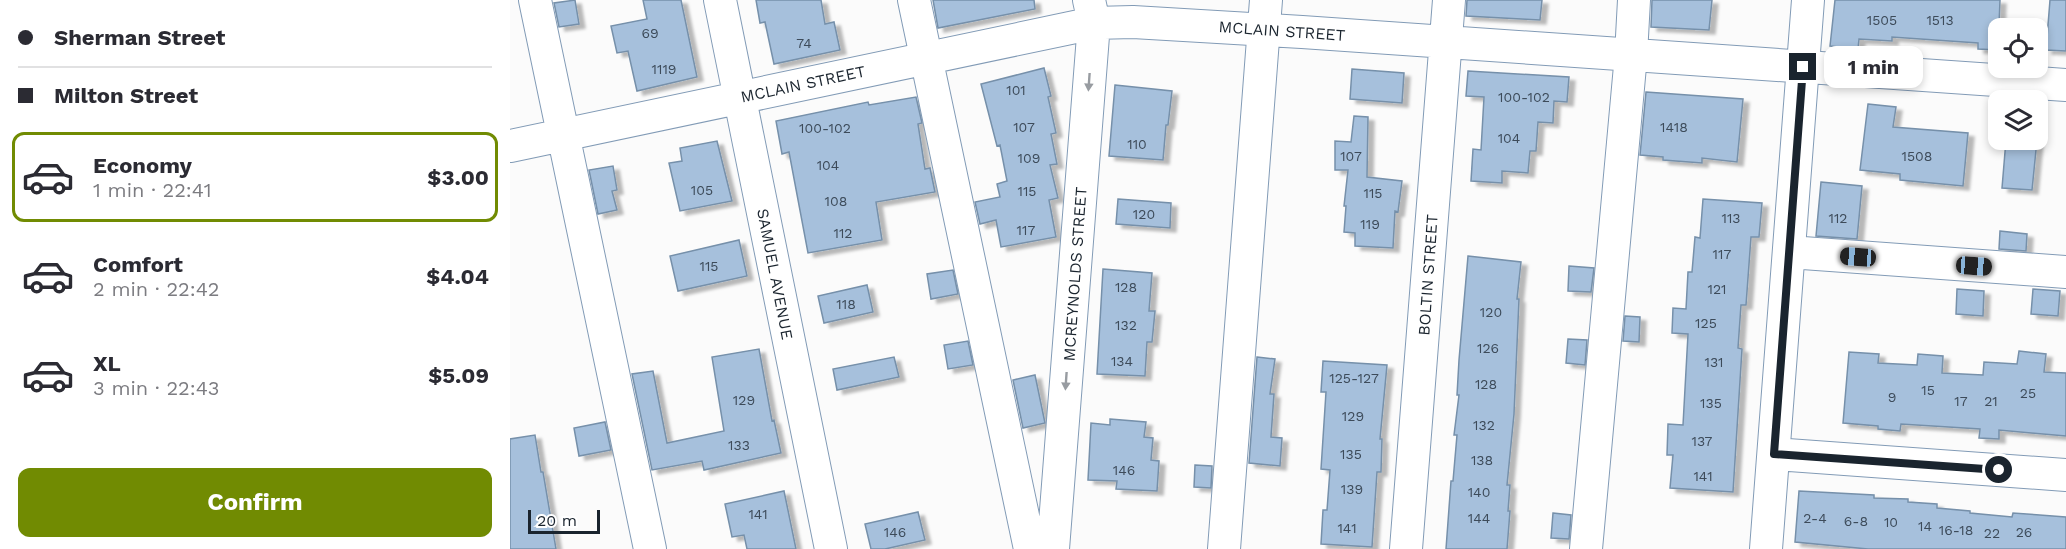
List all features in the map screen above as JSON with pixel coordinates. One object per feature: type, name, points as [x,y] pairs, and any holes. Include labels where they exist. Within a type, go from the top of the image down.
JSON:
[{"type":"street","points":[[535,0],[650,549]]},
{"type":"street","name":"SAMUEL AVENUE","points":[[720,0],[831,549]]},
{"type":"street","points":[[914,0],[1030,549]]},
{"type":"street","name":"BOLTIN STREET","points":[[1406,549],[1449,0]]},
{"type":"street","points":[[1586,549],[1631,55],[1634,0]]},
{"type":"street","points":[[1766,549],[1808,0]]},
{"type":"street","name":"MCLAIN STREET","points":[[510,146],[926,58],[1091,12],[1133,22],[1265,15],[1446,42],[2066,85]]},
{"type":"street","name":"MCREYNOLDS STREET","points":[[1053,549],[1091,12]]},
{"type":"street","points":[[1224,549],[1265,15]]},
{"type":"street","points":[[1789,252],[2066,272]]},
{"type":"street","points":[[1774,454],[2066,474]]},
{"type":"building","points":[[575,0],[579,24],[559,27],[554,3]]},
{"type":"building","points":[[643,0],[681,0],[697,77],[637,91],[628,51],[617,53],[611,26],[647,19]]},
{"type":"building","points":[[756,0],[821,0],[825,24],[834,22],[840,50],[774,64],[765,22],[760,23]]},
{"type":"building","points":[[933,0],[1034,0],[1035,9],[938,28]]},
{"type":"building","points":[[1467,0],[1542,0],[1540,20],[1466,16]]},
{"type":"building","points":[[1652,0],[1712,0],[1709,30],[1651,27]]},
{"type":"building","points":[[1835,0],[2000,0],[1999,18],[1988,18],[1988,50],[1978,49],[1978,43],[1892,37],[1892,41],[1859,39],[1858,49],[1830,46]]},
{"type":"building","points":[[2050,0],[2066,0],[2066,51],[2048,50]]},
{"type":"building","points":[[1044,68],[1051,96],[1048,97],[1056,133],[1051,134],[1057,164],[1050,165],[1058,198],[1049,200],[1056,237],[1001,247],[996,220],[980,224],[975,202],[1000,197],[997,184],[1007,181],[1000,145],[997,146],[981,84]]},
{"type":"building","points":[[1352,69],[1404,73],[1402,103],[1350,99]]},
{"type":"building","points":[[1468,71],[1569,77],[1567,102],[1554,101],[1553,123],[1538,122],[1536,151],[1530,151],[1528,173],[1502,171],[1502,183],[1471,181],[1473,149],[1481,150],[1484,97],[1466,96]]},
{"type":"building","points":[[1115,85],[1172,91],[1163,160],[1109,156]]},
{"type":"building","points":[[1646,92],[1743,99],[1737,162],[1702,158],[1702,163],[1663,160],[1663,157],[1640,155]]},
{"type":"building","points":[[916,97],[922,123],[918,124],[925,169],[930,168],[935,192],[876,202],[882,240],[808,253],[789,152],[782,154],[776,121],[868,102],[869,105]]},
{"type":"building","points":[[1868,104],[1896,107],[1893,127],[1968,133],[1963,186],[1900,180],[1900,174],[1860,170]]},
{"type":"building","points":[[1354,116],[1368,117],[1367,177],[1402,181],[1398,212],[1395,211],[1393,248],[1355,246],[1355,233],[1344,232],[1348,170],[1335,170],[1335,141],[1351,142]]},
{"type":"building","points":[[717,141],[732,201],[680,211],[669,163],[682,161],[680,148]]},
{"type":"building","points":[[2005,150],[2036,150],[2032,190],[2002,188]]},
{"type":"building","points":[[613,166],[617,190],[612,191],[617,210],[598,214],[589,170]]},
{"type":"building","points":[[1821,182],[1862,186],[1857,239],[1816,236]]},
{"type":"building","points":[[1118,199],[1171,203],[1170,228],[1116,224]]},
{"type":"building","points":[[1703,199],[1762,203],[1759,237],[1751,237],[1746,305],[1741,305],[1738,348],[1742,349],[1733,492],[1670,488],[1673,455],[1667,455],[1668,424],[1683,425],[1688,334],[1672,333],[1673,308],[1686,309],[1688,272],[1692,272],[1695,237],[1700,238]]},
{"type":"building","points":[[2000,231],[2027,234],[2026,251],[1999,249]]},
{"type":"building","points":[[739,240],[747,276],[678,291],[670,256]]},
{"type":"building","points":[[1468,256],[1521,262],[1517,299],[1519,299],[1514,414],[1507,485],[1510,485],[1508,511],[1510,511],[1507,549],[1446,549],[1457,435],[1454,435],[1459,395],[1457,395],[1459,360]]},
{"type":"building","points":[[1569,266],[1594,268],[1591,292],[1568,291]]},
{"type":"building","points":[[1103,269],[1152,273],[1149,311],[1155,311],[1152,342],[1147,342],[1145,376],[1097,374]]},
{"type":"building","points":[[953,270],[958,294],[931,299],[927,274]]},
{"type":"building","points":[[867,285],[873,312],[824,323],[818,296]]},
{"type":"building","points":[[1957,289],[1984,291],[1983,316],[1956,314]]},
{"type":"building","points":[[2033,289],[2060,291],[2058,316],[2031,314]]},
{"type":"building","points":[[1625,316],[1640,317],[1639,342],[1623,341]]},
{"type":"building","points":[[1568,339],[1587,340],[1585,365],[1566,363]]},
{"type":"building","points":[[968,341],[973,365],[948,369],[944,345]]},
{"type":"building","points":[[759,349],[772,421],[774,420],[781,453],[704,470],[702,461],[652,470],[632,374],[653,371],[667,443],[724,431],[712,357]]},
{"type":"building","points":[[2019,351],[2046,354],[2044,372],[2066,373],[2066,436],[1999,430],[1999,439],[1979,438],[1980,429],[1901,424],[1900,431],[1878,429],[1878,426],[1843,423],[1849,352],[1879,354],[1878,363],[1917,365],[1918,354],[1943,356],[1942,373],[1983,375],[1984,362],[2017,364]]},
{"type":"building","points":[[894,357],[899,377],[837,390],[833,369]]},
{"type":"building","points":[[1257,357],[1275,359],[1270,394],[1274,394],[1271,437],[1282,438],[1280,466],[1249,463]]},
{"type":"building","points":[[1323,361],[1387,365],[1380,439],[1382,439],[1381,472],[1377,472],[1372,547],[1321,544],[1323,510],[1327,510],[1330,470],[1321,469],[1326,392],[1321,392]]},
{"type":"building","points":[[1035,375],[1045,423],[1023,428],[1013,380]]},
{"type":"building","points":[[1110,419],[1146,422],[1144,437],[1153,438],[1151,460],[1159,461],[1157,491],[1116,489],[1117,481],[1088,480],[1091,423],[1110,425]]},
{"type":"building","points":[[605,422],[611,450],[579,456],[574,428]]},
{"type":"building","points":[[535,435],[556,549],[510,549],[510,439]]},
{"type":"building","points":[[1195,465],[1212,466],[1211,488],[1194,487]]},
{"type":"building","points":[[784,491],[796,549],[747,549],[744,535],[732,537],[725,504]]},
{"type":"building","points":[[1799,491],[1908,499],[1908,502],[1937,504],[1937,508],[1970,511],[1970,513],[2012,517],[2013,513],[2066,517],[2066,549],[1868,549],[1795,542]]},
{"type":"building","points":[[918,512],[925,540],[885,549],[871,549],[865,524]]},
{"type":"building","points":[[1553,513],[1571,515],[1569,539],[1551,538]]},
{"type":"route","points":[[1803,67],[1774,454],[1999,470]]}]
